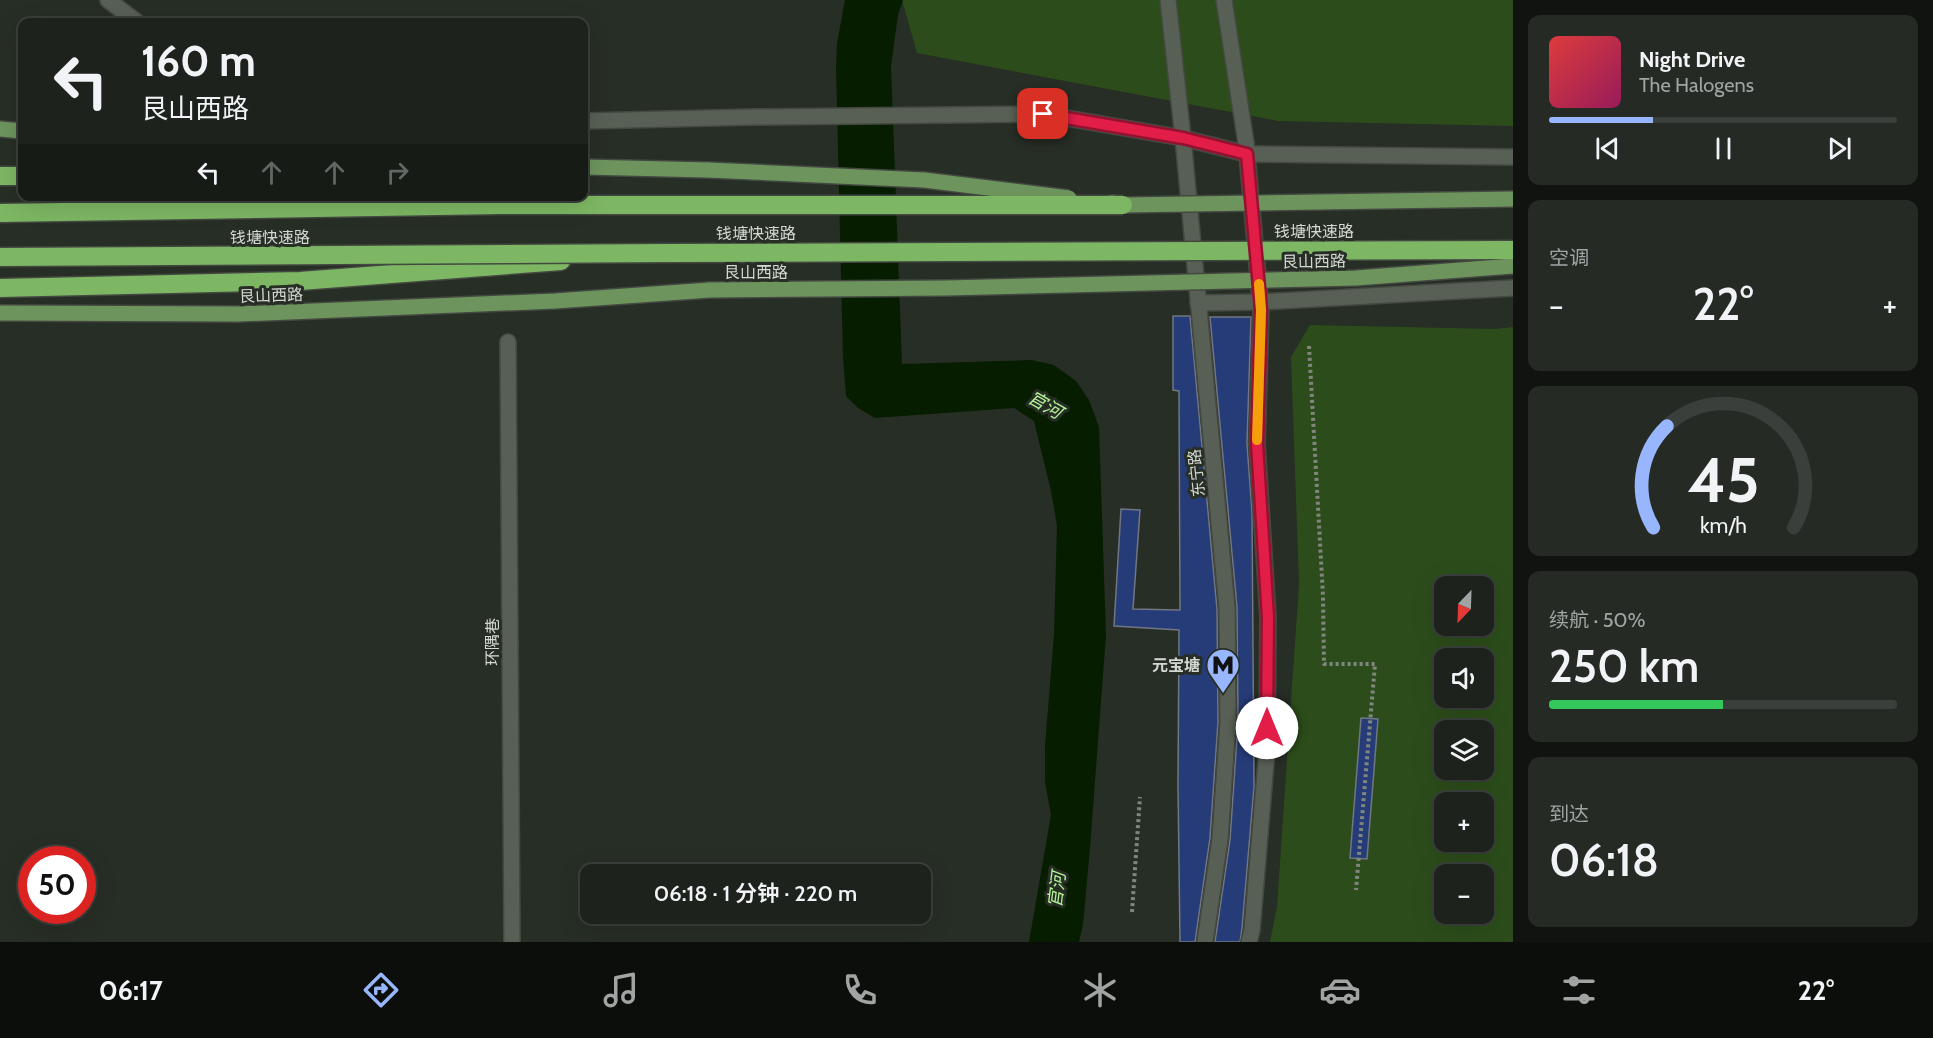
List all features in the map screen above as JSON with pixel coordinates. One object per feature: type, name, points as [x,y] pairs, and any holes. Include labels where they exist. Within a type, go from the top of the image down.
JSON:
[{"type":"highway","points":[[0,176],[18,176]]},
{"type":"highway","points":[[449,201],[500,205]]},
{"type":"highway","name":"钱塘快速路","points":[[0,213],[500,205],[1123,205]]},
{"type":"highway","name":"钱塘快速路","points":[[0,257],[1513,250]]},
{"type":"highway","points":[[0,288],[300,281],[669,253]]},
{"type":"main road","points":[[108,0],[132,18]]},
{"type":"main road","name":"东宁路","points":[[1168,0],[1227,608],[1228,722],[1220,839],[1205,942]]},
{"type":"main road","points":[[1224,0],[1247,154],[1260,302],[1257,444],[1268,617],[1267,750],[1252,930],[1249,942]]},
{"type":"main road","points":[[588,122],[1043,114],[1183,138],[1247,154],[1513,157]]},
{"type":"main road","points":[[0,129],[18,129]]},
{"type":"main road","points":[[588,167],[924,180],[1123,205],[1513,199]]},
{"type":"main road","name":"艮山西路","points":[[0,313],[262,313],[555,301],[710,290],[946,288],[1356,278],[1513,266]]},
{"type":"main road","points":[[1198,303],[1260,302],[1513,288]]},
{"type":"main road","name":"环隅巷","points":[[508,342],[512,942]]},
{"type":"path","points":[[1309,346],[1323,596],[1324,664],[1375,664],[1356,890]]},
{"type":"path","points":[[1132,912],[1140,797]]},
{"type":"green space","points":[[902,0],[1513,0],[1513,126],[1278,121],[917,53]]},
{"type":"green space","points":[[1310,325],[1495,329],[1513,327],[1513,942],[1270,942],[1277,907],[1299,584],[1291,357]]},
{"type":"water","name":"官河","points":[[845,0],[903,0],[898,15],[891,66],[902,364],[1031,360],[1054,365],[1076,381],[1089,400],[1099,427],[1106,635],[1090,848],[1083,925],[1079,942],[1029,942],[1051,815],[1045,782],[1045,746],[1054,634],[1057,526],[1034,421],[1014,408],[875,418],[858,408],[846,396],[843,357],[836,67],[837,43]]},
{"type":"building","points":[[1173,316],[1190,316],[1217,609],[1218,722],[1210,838],[1195,942],[1180,942],[1179,630],[1114,626],[1121,509],[1140,510],[1133,609],[1180,610],[1179,391],[1173,390]]},
{"type":"building","points":[[1210,317],[1251,317],[1247,444],[1252,512],[1254,787],[1240,942],[1215,942],[1230,840],[1238,722],[1237,607]]},
{"type":"building","points":[[1361,718],[1378,719],[1367,859],[1350,858]]},
{"type":"slow traffic","points":[[1257,440],[1261,310],[1259,284]]},
{"type":"place","name":"元宝塘","points":[[1223,694]]},
{"type":"route","points":[[1043,114],[1183,138],[1247,154],[1261,310],[1257,444],[1268,617],[1267,728]]}]
